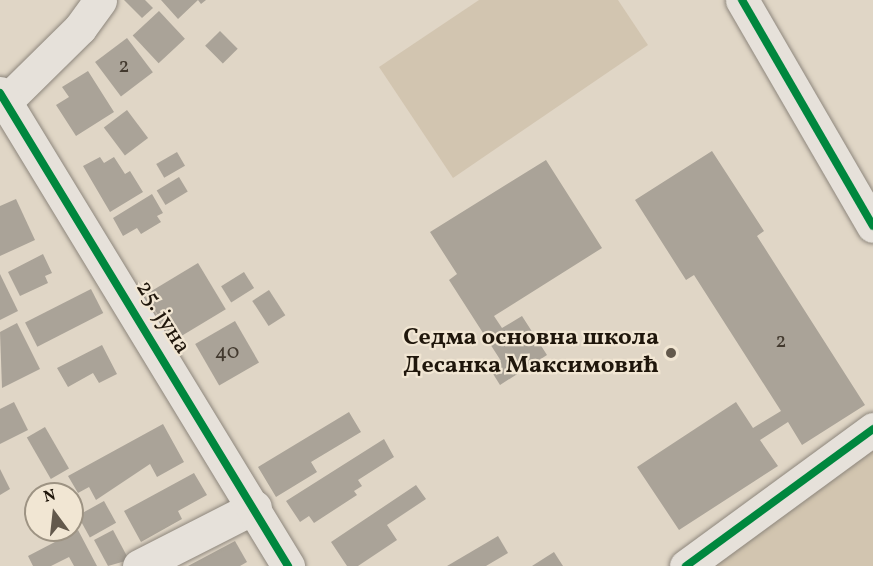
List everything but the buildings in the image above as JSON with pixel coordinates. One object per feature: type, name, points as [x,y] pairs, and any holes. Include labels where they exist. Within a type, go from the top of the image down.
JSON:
[{"type":"street","points":[[3,97],[73,35],[100,0]]},
{"type":"street","points":[[742,0],[873,226]]},
{"type":"street","name":"25. јуна","points":[[3,97],[255,507],[288,566]]},
{"type":"street","points":[[686,566],[873,429]]},
{"type":"street","points":[[139,566],[255,507]]},
{"type":"shaded area","points":[[479,0],[618,0],[648,45],[453,178],[379,67]]},
{"type":"shaded area","points":[[873,448],[873,566],[707,566]]},
{"type":"cycle path","points":[[742,0],[873,226]]},
{"type":"cycle path","points":[[0,93],[288,566]]},
{"type":"cycle path","points":[[686,566],[873,429]]},
{"type":"place","name":"Седма основна школа Десанка Максимовић","points":[[671,353]]}]
